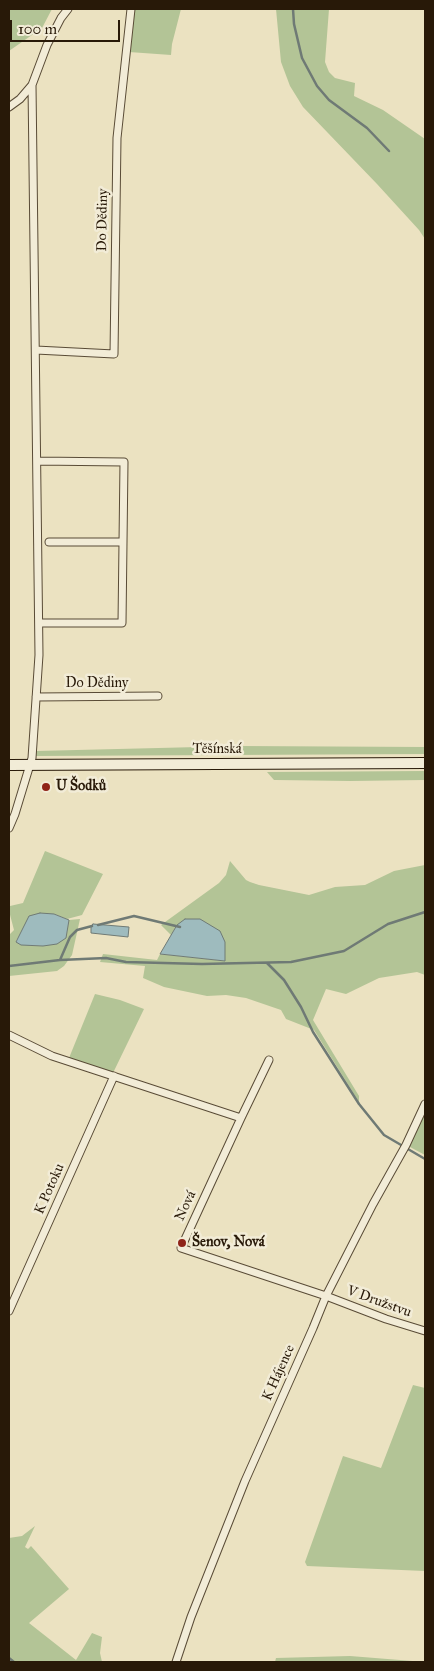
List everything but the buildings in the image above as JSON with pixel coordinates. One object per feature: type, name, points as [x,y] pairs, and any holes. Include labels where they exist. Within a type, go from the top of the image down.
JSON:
[{"type":"main road","name":"Těšínská","points":[[9,765],[425,763]]},
{"type":"street","points":[[9,828],[33,753],[39,655],[32,85],[47,45],[61,18],[68,9]]},
{"type":"street","name":"Do Dědiny","points":[[36,350],[114,354],[117,138],[131,9]]},
{"type":"street","points":[[9,107],[20,100],[32,85]]},
{"type":"street","points":[[37,461],[124,462],[122,623],[39,623]]},
{"type":"street","points":[[49,542],[123,542]]},
{"type":"street","name":"Do Dědiny","points":[[36,697],[158,696]]},
{"type":"street","points":[[9,1035],[52,1056],[240,1118]]},
{"type":"street","name":"Nová","points":[[269,1060],[240,1118],[181,1248],[326,1296]]},
{"type":"street","name":"K Potoku","points":[[9,1311],[114,1076]]},
{"type":"street","name":"K Hájence","points":[[176,1662],[191,1617],[245,1481],[326,1296],[373,1204],[406,1145],[425,1104]]},
{"type":"street","name":"V Družstvu","points":[[326,1296],[378,1316],[425,1331]]},
{"type":"green space","points":[[9,9],[52,9],[42,28],[9,51]]},
{"type":"green space","points":[[134,9],[181,9],[171,55],[129,52]]},
{"type":"green space","points":[[276,9],[329,9],[325,62],[329,72],[335,78],[355,83],[354,96],[383,110],[425,139],[425,239],[377,184],[303,107],[290,86],[281,62]]},
{"type":"green space","points":[[240,746],[425,747],[425,754],[36,756],[36,751]]},
{"type":"green space","points":[[425,771],[425,780],[350,781],[274,780],[267,772]]},
{"type":"green space","points":[[45,851],[103,874],[82,915],[67,919],[54,914],[26,924],[16,941],[32,946],[56,944],[66,938],[69,920],[80,919],[72,955],[64,966],[57,971],[9,976],[9,935],[14,930],[9,911],[10,906],[23,903]]},
{"type":"green space","points":[[230,861],[246,880],[250,882],[309,895],[335,887],[365,885],[394,871],[425,865],[425,975],[417,972],[379,978],[346,994],[326,989],[313,1020],[359,1096],[359,1102],[314,1030],[286,1019],[281,1010],[246,998],[226,995],[207,996],[164,987],[143,978],[145,966],[100,962],[103,954],[157,960],[160,954],[225,961],[225,942],[177,925],[171,935],[161,925],[219,883],[226,875]]},
{"type":"green space","points":[[95,994],[120,1000],[144,1009],[113,1073],[69,1058]]},
{"type":"green space","points":[[425,1110],[425,1155],[408,1146]]},
{"type":"green space","points":[[413,1385],[425,1388],[425,1571],[307,1566],[305,1562],[343,1456],[381,1468]]},
{"type":"green space","points":[[35,1526],[25,1547],[28,1549],[31,1546],[69,1589],[29,1623],[76,1660],[92,1633],[102,1637],[100,1653],[102,1662],[9,1662],[9,1538],[22,1536]]},
{"type":"green space","points":[[350,1656],[425,1662],[275,1662],[276,1658]]},
{"type":"water","points":[[40,913],[54,914],[69,920],[66,938],[57,944],[43,946],[21,945],[16,942],[29,916]]},
{"type":"water","points":[[185,919],[200,919],[220,931],[225,942],[225,961],[160,954],[177,925]]},
{"type":"water","points":[[93,924],[129,927],[128,937],[91,933],[91,926]]},
{"type":"waterway","points":[[293,9],[294,24],[302,58],[317,86],[329,100],[367,128],[389,151]]},
{"type":"waterway","points":[[9,966],[60,960],[106,958],[126,962],[202,964],[291,962],[344,951],[388,924],[425,912]]},
{"type":"waterway","points":[[98,925],[134,916],[180,927]]},
{"type":"waterway","points":[[60,960],[70,937],[77,930],[92,926]]},
{"type":"waterway","points":[[267,963],[284,980],[301,1007],[313,1032],[359,1104],[384,1135],[425,1159]]},
{"type":"waterway","points":[[9,1658],[14,1662]]},
{"type":"place","name":"U Šodků","points":[[46,787]]},
{"type":"place","name":"Šenov, Nová","points":[[182,1243]]}]
